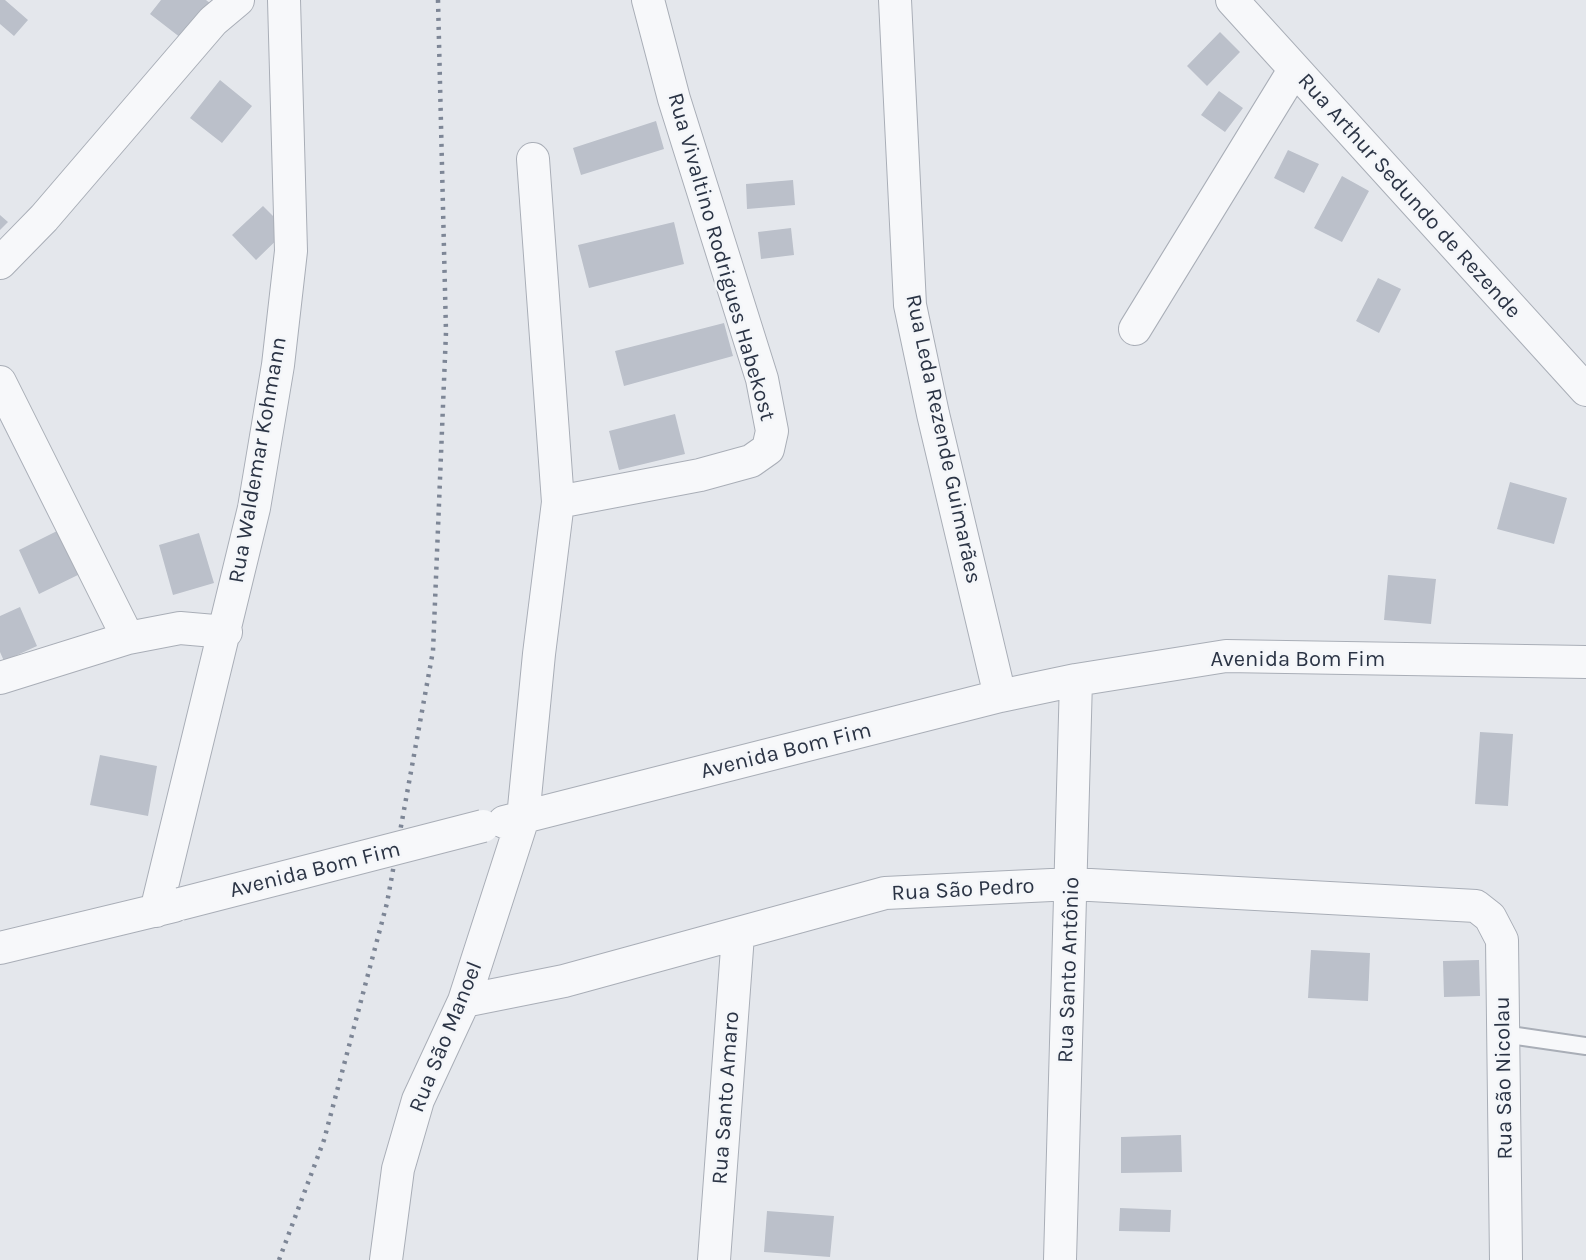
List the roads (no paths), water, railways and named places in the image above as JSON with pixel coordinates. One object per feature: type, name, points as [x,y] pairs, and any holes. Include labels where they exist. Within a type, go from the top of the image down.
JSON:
[{"type":"street","points":[[0,263],[44,218],[213,21],[238,0]]},
{"type":"street","name":"Rua Waldemar Kohmann","points":[[168,908],[254,508],[278,365],[291,250],[284,0]]},
{"type":"street","name":"Rua Vivaltino Rodrigues Habekost","points":[[558,502],[700,476],[751,461],[768,449],[772,431],[762,379],[674,99],[648,0]]},
{"type":"street","name":"Rua Leda Rezende Guimarães","points":[[894,0],[910,305],[933,414],[1000,696]]},
{"type":"street","name":"Rua Arthur Sedundo de Rezende","points":[[1232,0],[1586,390]]},
{"type":"street","points":[[1135,328],[1294,70]]},
{"type":"street","points":[[523,818],[558,502],[533,159]]},
{"type":"street","points":[[0,382],[128,638]]},
{"type":"street","points":[[0,678],[128,638],[180,628],[226,632]]},
{"type":"street","name":"Avenida Bom Fim","points":[[0,948],[168,908],[1000,696],[1076,680],[1226,656],[1586,662]]},
{"type":"street","name":"Rua Santo Antônio","points":[[1060,1260],[1076,680]]},
{"type":"street","name":"Rua São Manoel","points":[[386,1260],[398,1169],[418,1100],[464,1001],[523,818]]},
{"type":"street","name":"Rua São Pedro","points":[[464,1001],[564,981],[885,893],[1072,884],[1476,906]]},
{"type":"street","name":"Rua São Nicolau","points":[[1476,906],[1490,917],[1502,940],[1506,1260]]},
{"type":"street","name":"Rua Santo Amaro","points":[[714,1260],[738,935]]},
{"type":"lane","points":[[1503,1034],[1586,1046]]},
{"type":"railway","points":[[279,1260],[324,1140],[387,903],[433,651],[446,332],[438,0]]}]
